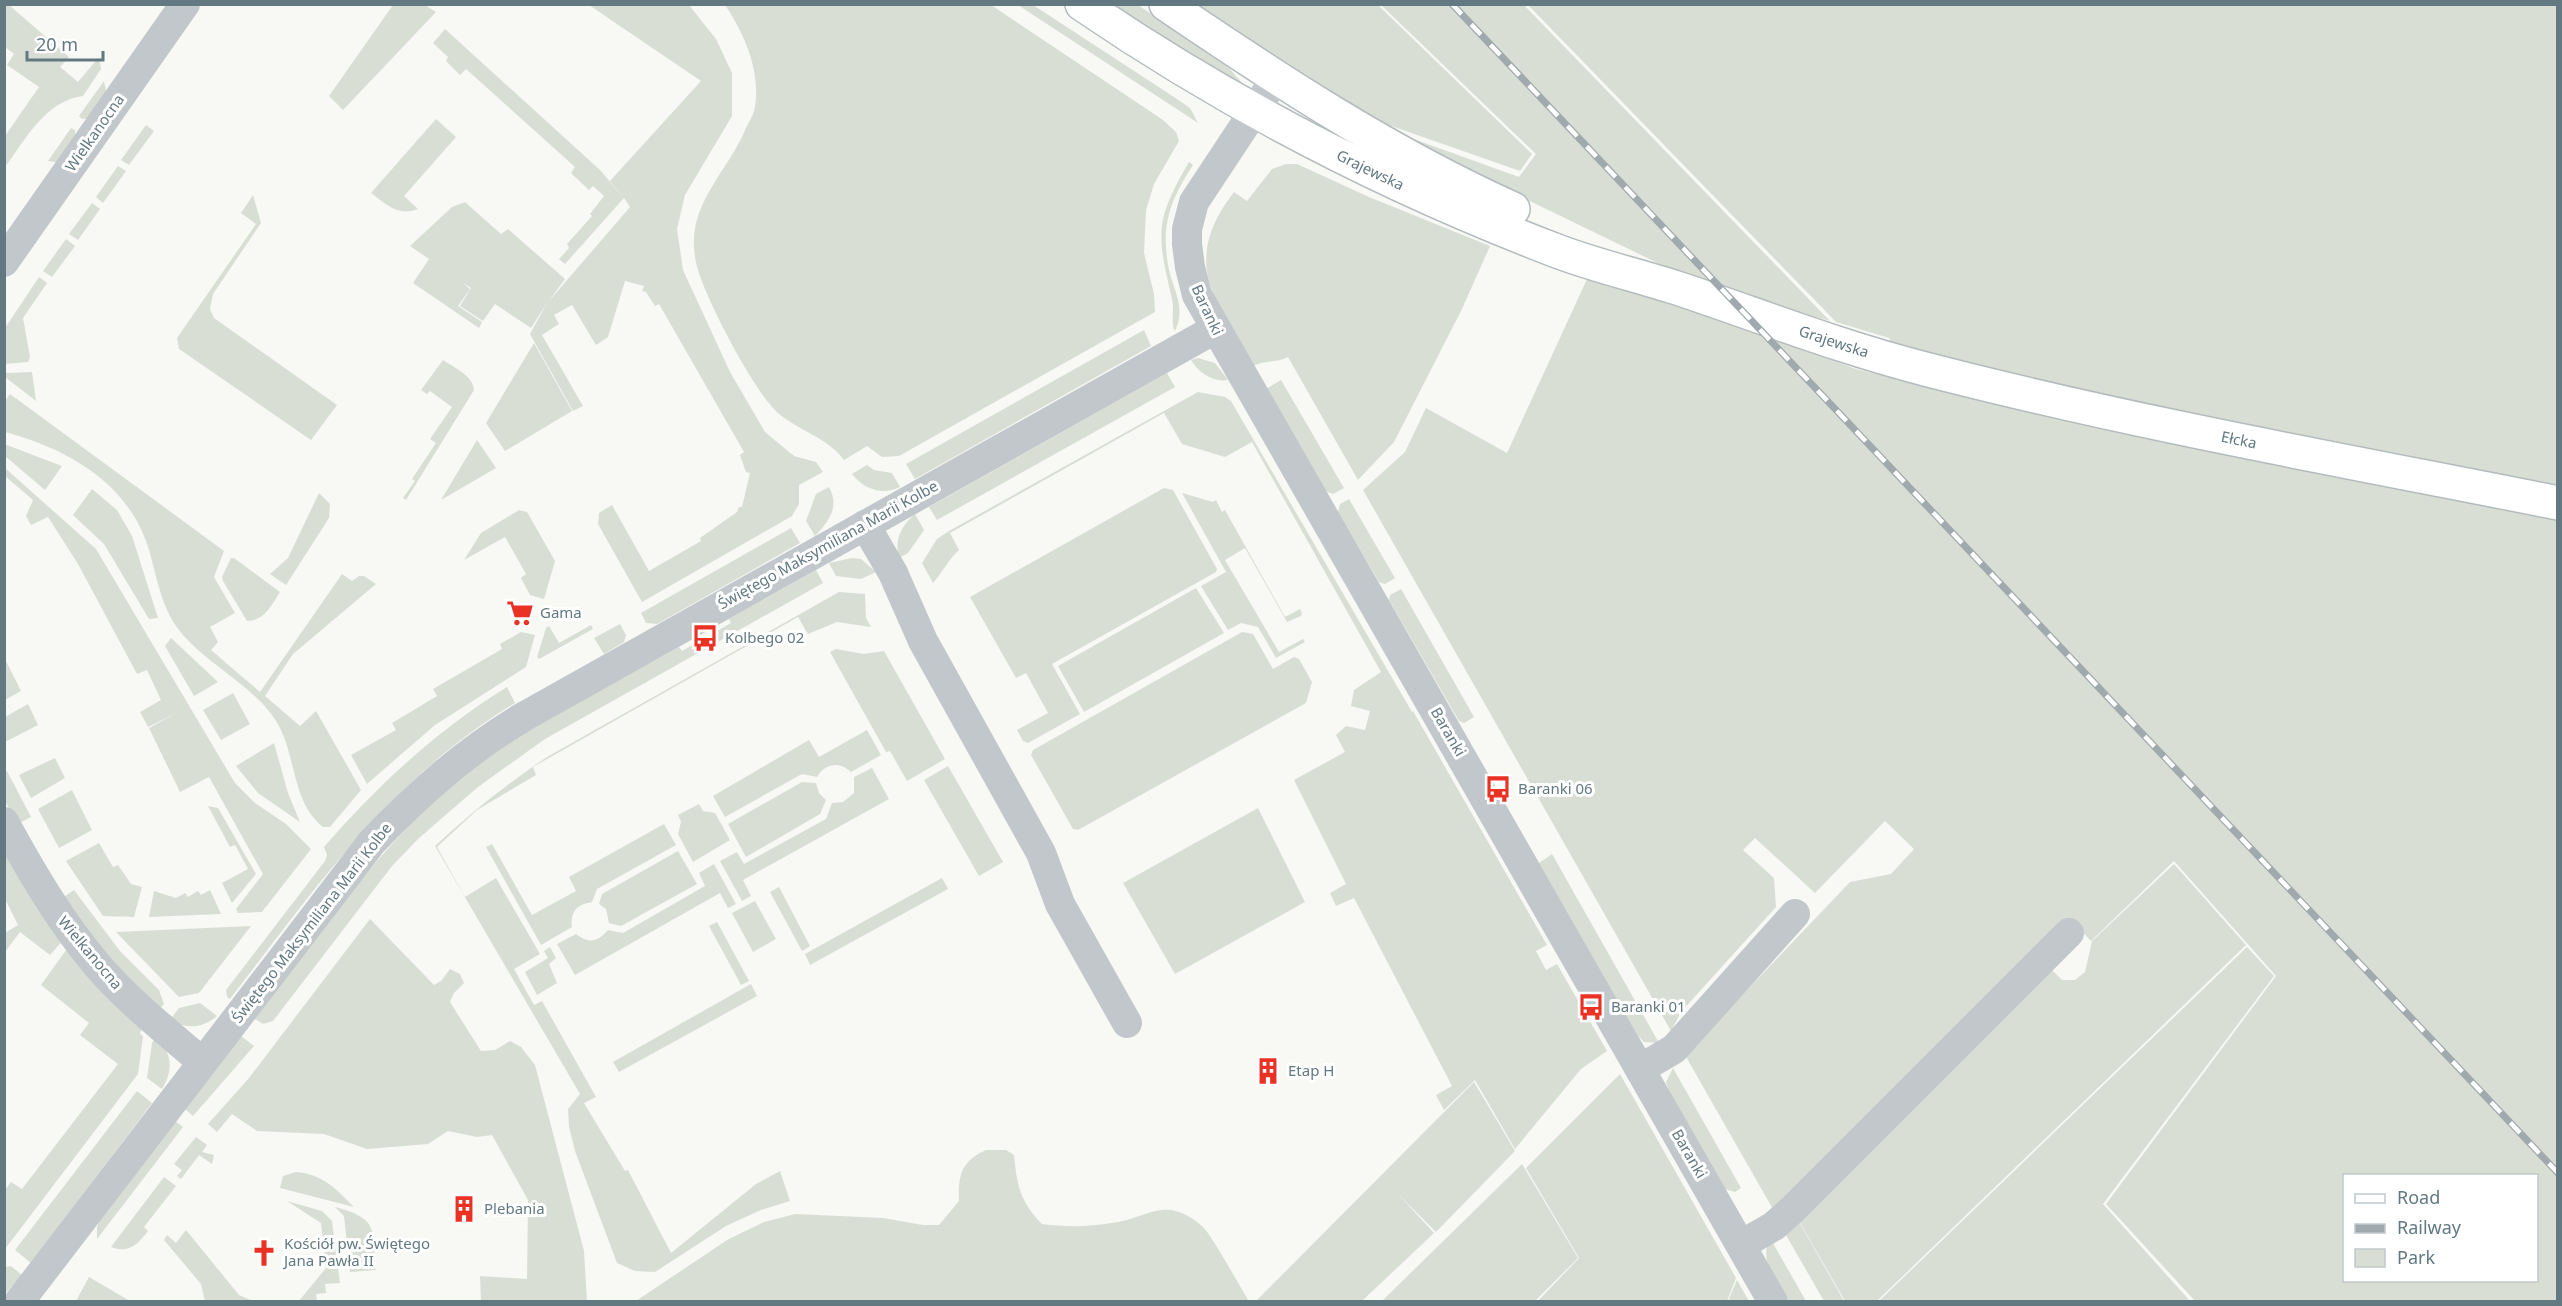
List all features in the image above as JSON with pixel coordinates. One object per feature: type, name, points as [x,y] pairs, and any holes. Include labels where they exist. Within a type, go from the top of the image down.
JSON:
[{"type":"main road","name":"Grajewska","points":[[1082,4],[1186,73],[1255,112],[1384,177],[1557,251],[1679,289],[1776,325],[1922,369]]},
{"type":"main road","name":"Grajewska","points":[[1166,4],[1351,126],[1439,175],[1595,246],[1679,289]]},
{"type":"main road","name":"Ełcka","points":[[1922,369],[2204,431],[2558,503]]},
{"type":"street","name":"Wielkanocna","points":[[4,262],[186,4]]},
{"type":"street","name":"Baranki","points":[[1276,78],[1194,202],[1187,229],[1193,280],[1215,329],[1773,1302]]},
{"type":"street","name":"Świętego Maksymiliana Marii Kolbe","points":[[19,1302],[372,842],[406,807],[458,760],[525,716],[1215,329]]},
{"type":"street","points":[[865,525],[893,573],[923,641],[1041,853],[1060,904],[1127,1023]]},
{"type":"street","name":"Wielkanocna","points":[[4,822],[55,911],[99,967],[202,1062]]},
{"type":"street","points":[[1640,1069],[1674,1049],[1795,914]]},
{"type":"street","points":[[1741,1245],[1774,1226],[1793,1209],[2069,933]]},
{"type":"green space","points":[[5,5],[9,5],[69,57],[60,67],[78,82],[99,57],[101,69],[83,96],[70,99],[47,113],[5,167],[5,136],[39,87],[7,65],[14,54],[5,47]]},
{"type":"green space","points":[[393,5],[425,5],[436,12],[343,110],[329,96]]},
{"type":"green space","points":[[589,5],[689,5],[716,39],[732,73],[732,116],[685,195],[677,229],[683,270],[730,372],[765,432],[794,456],[816,462],[823,472],[799,485],[799,504],[792,516],[642,602],[598,524],[599,513],[612,505],[649,571],[701,541],[700,538],[737,512],[739,507],[742,507],[750,473],[746,472],[740,455],[744,452],[659,304],[655,306],[646,292],[642,291],[644,286],[625,281],[608,337],[596,345],[572,305],[554,315],[559,324],[542,335],[583,406],[573,411],[530,334],[547,303],[531,328],[495,304],[483,321],[460,306],[471,288],[462,282],[470,289],[458,306],[482,322],[479,328],[413,283],[429,259],[410,246],[452,207],[465,202],[501,234],[508,229],[565,279],[549,301],[630,207],[624,198],[565,264],[559,259],[569,248],[567,244],[592,216],[590,214],[604,196],[593,186],[589,190],[571,173],[575,167],[466,69],[460,75],[446,61],[448,57],[433,43],[445,29],[600,170],[622,196],[610,181],[701,81]]},
{"type":"green space","points":[[725,5],[991,5],[1163,120],[1176,132],[1179,141],[1154,184],[1146,210],[1144,253],[1154,294],[1155,312],[899,456],[882,457],[867,446],[844,460],[829,445],[786,419],[768,402],[732,345],[703,284],[694,248],[695,229],[700,211],[707,195],[737,146],[755,107],[756,80],[753,66],[739,28]]},
{"type":"green space","points":[[1018,5],[1033,5],[1174,97],[1190,108],[1198,123]]},
{"type":"green space","points":[[1111,5],[1138,5],[1229,68],[1242,83],[1242,89]]},
{"type":"green space","points":[[1193,5],[1378,5],[1532,154],[1520,171],[1380,122],[1286,67]]},
{"type":"green space","points":[[1381,5],[1524,5],[1830,321],[1727,292],[1672,270],[1445,160],[1397,133],[1519,177],[1536,154]]},
{"type":"green space","points":[[1528,5],[2557,5],[2557,1301],[2195,1301],[2106,1204],[2276,976],[2174,861],[2091,941],[2070,919],[1774,1211],[1685,1055],[1850,882],[1891,874],[1914,849],[1885,821],[1815,893],[1755,838],[1743,850],[1774,878],[1776,907],[1681,1012],[1671,1031],[1363,490],[1405,452],[1426,408],[1507,453],[1588,277],[1639,290],[1856,369],[1907,382],[1889,338],[1836,322]]},
{"type":"green space","points":[[104,81],[107,96],[92,118],[82,119],[79,116]]},
{"type":"green space","points":[[436,119],[456,137],[404,196],[418,209],[404,211],[387,205],[371,193]]},
{"type":"green space","points":[[146,125],[154,131],[129,165],[121,160]]},
{"type":"green space","points":[[71,128],[75,130],[76,141],[61,163],[48,161]]},
{"type":"green space","points":[[1189,162],[1193,165],[1174,201],[1166,236],[1168,265],[1180,314],[1175,331],[1173,303],[1163,259],[1162,229],[1169,200]]},
{"type":"green space","points":[[1286,164],[1297,164],[1369,197],[1490,246],[1462,309],[1394,442],[1358,480],[1288,357],[1253,366],[1226,321],[1209,281],[1206,261],[1209,240],[1218,217],[1234,192],[1247,201],[1272,169]]},
{"type":"green space","points":[[118,166],[126,171],[103,203],[96,197]]},
{"type":"green space","points":[[253,195],[261,223],[213,294],[210,309],[214,318],[337,405],[311,440],[179,349],[177,338],[256,224],[241,213]]},
{"type":"green space","points":[[92,203],[100,209],[78,240],[69,234]]},
{"type":"green space","points":[[66,239],[75,246],[52,277],[43,271]]},
{"type":"green space","points":[[39,277],[47,283],[23,318],[30,357],[28,362],[5,364],[5,328]]},
{"type":"green space","points":[[1144,330],[1151,346],[915,479],[906,464]]},
{"type":"green space","points":[[534,343],[572,411],[505,451],[486,423]]},
{"type":"green space","points":[[1198,358],[1215,363],[1228,380],[1217,380],[1202,372],[1191,360]]},
{"type":"green space","points":[[443,360],[467,376],[474,390],[406,500],[403,498],[415,481],[412,479],[436,443],[430,439],[452,407],[430,391],[427,394],[421,390]]},
{"type":"green space","points":[[32,372],[36,401],[5,377],[5,373]]},
{"type":"green space","points":[[1167,373],[1175,387],[937,520],[929,507]]},
{"type":"green space","points":[[1281,380],[1344,488],[1333,494],[1325,491],[1266,389]]},
{"type":"green space","points":[[1198,392],[1225,397],[1231,401],[1547,945],[1536,951],[1546,970],[1557,964],[1607,1051],[1581,1069],[1515,1149],[1475,1080],[1444,1110],[1436,1095],[1452,1086],[1354,898],[1336,906],[1330,893],[1346,884],[1294,780],[1345,752],[1336,735],[1346,726],[1365,730],[1370,711],[1351,706],[1354,690],[1381,672],[1252,442],[1225,457],[1182,444],[1164,413],[950,533],[959,550],[933,583],[922,563],[937,539],[949,531]]},
{"type":"green space","points":[[10,394],[224,551],[214,577],[235,613],[210,627],[218,642],[211,650],[260,692],[342,574],[352,581],[359,576],[364,576],[376,584],[293,654],[265,696],[300,726],[316,711],[361,790],[330,827],[323,827],[306,806],[300,794],[285,740],[271,713],[246,688],[191,643],[173,621],[164,602],[140,526],[127,506],[93,472],[73,459],[51,448],[5,432],[5,401]]},
{"type":"green space","points":[[477,440],[496,468],[441,500]]},
{"type":"green space","points":[[4,444],[62,466],[45,490],[5,456]]},
{"type":"green space","points":[[867,465],[874,470],[892,473],[900,487],[880,491],[862,484],[852,474]]},
{"type":"green space","points":[[5,468],[96,549],[235,783],[255,803],[286,824],[311,849],[262,912],[238,913],[236,909],[263,874],[209,777],[180,792],[149,728],[175,714],[148,727],[140,712],[161,700],[147,670],[137,674],[78,564],[48,517],[31,525],[26,516],[33,500],[5,476]]},
{"type":"green space","points":[[829,487],[833,507],[825,525],[815,536],[806,521],[816,494]]},
{"type":"green space","points":[[1164,488],[1173,490],[1217,569],[1216,572],[1052,664],[1080,714],[1028,743],[1023,741],[1017,730],[1048,713],[1026,673],[1016,678],[970,597]]},
{"type":"green space","points":[[92,489],[117,510],[132,536],[158,618],[149,619],[104,544],[73,515]]},
{"type":"green space","points":[[319,493],[330,504],[329,518],[286,585],[270,574],[288,558]]},
{"type":"green space","points":[[1182,493],[1213,502],[1216,500],[1222,512],[1225,510],[1285,617],[1300,609],[1301,616],[1287,622],[1245,548],[1225,560],[1279,652],[1303,639],[1305,642],[1276,658],[1258,627],[1241,623],[1228,630],[1201,586],[1226,572]]},
{"type":"green space","points":[[1349,499],[1395,578],[1385,584],[1379,582],[1338,512],[1340,504]]},
{"type":"green space","points":[[519,510],[527,512],[555,561],[544,599],[530,595],[521,578],[526,574],[505,537],[464,560],[481,533]]},
{"type":"green space","points":[[915,514],[924,530],[908,553],[899,558],[898,539],[906,523]]},
{"type":"green space","points":[[791,528],[800,543],[657,624],[646,623],[641,613]]},
{"type":"green space","points":[[231,558],[280,592],[263,616],[247,621],[223,581],[222,577]]},
{"type":"green space","points":[[852,558],[861,559],[876,572],[861,579],[836,576],[829,563]]},
{"type":"green space","points":[[816,570],[823,583],[545,739],[478,787],[419,838],[392,866],[273,1021],[263,1024],[255,1019],[320,932],[389,847],[440,795],[467,772],[555,714],[679,647],[682,651],[731,623],[729,619]]},
{"type":"green space","points":[[1196,588],[1224,633],[1084,712],[1058,666]]},
{"type":"green space","points":[[1401,589],[1474,717],[1464,723],[1459,721],[1389,600],[1390,595]]},
{"type":"green space","points":[[839,592],[865,594],[866,618],[871,627],[837,622],[808,634],[798,617],[534,767]]},
{"type":"green space","points":[[620,624],[626,635],[624,642],[604,654],[594,638]]},
{"type":"green space","points":[[591,625],[593,629],[539,659],[537,657],[546,628],[549,626],[559,643]]},
{"type":"green space","points":[[521,632],[535,635],[526,667],[435,725],[367,784],[351,755],[396,730],[392,723],[437,696],[433,689],[502,649],[500,644]]},
{"type":"green space","points":[[1242,632],[1253,634],[1273,669],[1294,657],[1299,659],[1312,682],[1306,703],[1078,830],[1073,829],[1031,755],[1033,750]]},
{"type":"green space","points":[[171,638],[218,682],[194,696],[165,646]]},
{"type":"green space","points":[[836,649],[864,654],[884,651],[945,759],[907,781],[890,751],[886,752],[830,652]]},
{"type":"green space","points":[[5,659],[21,691],[4,700]]},
{"type":"green space","points":[[507,687],[515,703],[470,733],[429,766],[392,801],[326,875],[230,999],[227,997],[226,990],[325,861],[327,855],[324,847],[344,824],[409,760],[456,722]]},
{"type":"green space","points":[[233,693],[250,724],[221,740],[203,710]]},
{"type":"green space","points":[[28,704],[38,725],[5,742],[5,717]]},
{"type":"green space","points":[[867,730],[881,755],[851,772],[842,766],[833,765],[820,772],[817,777],[802,774],[725,817],[713,796],[809,740],[819,757]]},
{"type":"green space","points":[[274,743],[288,793],[300,822],[258,793],[236,766]]},
{"type":"green space","points":[[55,758],[65,778],[31,798],[19,775]]},
{"type":"green space","points":[[948,766],[1003,862],[979,876],[924,780]]},
{"type":"green space","points":[[533,767],[536,775],[477,810],[437,847],[465,897],[496,878],[540,954],[514,969],[534,1005],[542,1001],[596,1097],[584,1103],[625,1171],[628,1170],[671,1253],[756,1184],[780,1171],[790,1201],[761,1210],[726,1226],[655,1272],[635,1271],[617,1263],[575,1151],[569,1127],[568,1109],[580,1094],[435,846],[489,799]]},
{"type":"green space","points":[[872,768],[889,799],[743,880],[751,896],[742,901],[720,861],[737,852],[744,864],[826,819],[832,803],[843,802],[854,793],[854,777]]},
{"type":"green space","points":[[7,771],[31,817],[17,824],[5,801],[4,773]]},
{"type":"green space","points":[[802,782],[816,783],[819,793],[826,800],[820,814],[746,857],[728,824]]},
{"type":"green space","points":[[72,790],[92,830],[59,848],[38,809]]},
{"type":"green space","points":[[699,804],[703,811],[715,813],[730,840],[693,862],[678,834],[681,822],[678,815]]},
{"type":"green space","points":[[208,806],[218,808],[256,874],[232,903],[222,883],[248,869],[235,845],[230,847]]},
{"type":"green space","points":[[1258,808],[1305,902],[1175,974],[1123,883]]},
{"type":"green space","points":[[664,824],[676,845],[597,889],[592,902],[582,905],[573,913],[572,927],[541,945],[486,847],[492,844],[532,915],[576,891],[569,877]]},
{"type":"green space","points":[[99,843],[113,867],[118,865],[131,884],[142,887],[134,917],[103,916],[66,861]]},
{"type":"green space","points":[[4,844],[64,939],[50,955],[20,932],[5,952],[5,933],[18,925],[5,899]]},
{"type":"green space","points":[[678,851],[697,884],[621,926],[609,923],[606,909],[599,904],[602,894]]},
{"type":"green space","points":[[1552,854],[1659,1043],[1644,1042],[1638,1036],[1539,863]]},
{"type":"green space","points":[[714,864],[736,904],[728,908],[720,893],[575,975],[557,944],[576,934],[593,940],[608,930],[623,933],[705,886],[699,873]]},
{"type":"green space","points":[[2174,864],[2246,945],[1877,1301],[1845,1301],[1799,1221],[2052,970],[2062,980],[2075,980],[2085,972],[2092,941]]},
{"type":"green space","points":[[942,878],[948,889],[810,965],[805,954]]},
{"type":"green space","points":[[779,887],[810,946],[802,951],[770,892]]},
{"type":"green space","points":[[74,890],[120,951],[159,990],[164,1004],[158,1011],[129,984],[61,899]]},
{"type":"green space","points":[[210,890],[221,914],[149,917],[154,891],[176,898],[185,893],[188,897],[198,891],[201,895]]},
{"type":"green space","points":[[755,901],[776,939],[753,952],[732,913]]},
{"type":"green space","points":[[370,919],[434,985],[441,981],[450,969],[460,974],[464,983],[454,993],[450,1002],[481,1051],[495,1050],[510,1041],[521,1047],[535,1065],[584,1251],[587,1301],[481,1301],[480,1276],[527,1279],[528,1200],[492,1135],[477,1137],[448,1131],[428,1144],[367,1149],[324,1134],[257,1131],[232,1114],[217,1132],[208,1124],[249,1078]]},
{"type":"green space","points":[[717,922],[749,981],[741,985],[709,926]]},
{"type":"green space","points":[[251,926],[199,993],[179,997],[116,932]]},
{"type":"green space","points":[[69,946],[144,1026],[140,1033],[143,1037],[138,1074],[5,1249],[5,1190],[11,1182],[22,1189],[118,1064],[80,1035],[89,1023],[41,985]]},
{"type":"green space","points":[[550,947],[556,958],[549,964],[557,983],[537,995],[525,972],[548,958],[544,951]]},
{"type":"green space","points":[[2247,947],[2274,976],[2103,1204],[2190,1301],[1879,1301]]},
{"type":"green space","points":[[751,984],[757,996],[619,1072],[613,1062]]},
{"type":"green space","points":[[200,1003],[217,1016],[194,1026],[182,1025],[170,1020],[179,1008]]},
{"type":"green space","points":[[241,1036],[254,1046],[193,1116],[185,1109]]},
{"type":"green space","points":[[156,1037],[165,1049],[170,1062],[166,1082],[162,1089],[147,1078],[152,1043]]},
{"type":"green space","points":[[1673,1068],[1741,1188],[1735,1192],[1725,1189],[1669,1091],[1666,1082]]},
{"type":"green space","points":[[1620,1074],[1736,1278],[1727,1301],[1538,1301],[1579,1258],[1526,1168]]},
{"type":"green space","points":[[1474,1082],[1515,1151],[1436,1232],[1398,1194],[1434,1233],[1362,1301],[1256,1301]]},
{"type":"green space","points":[[137,1091],[152,1103],[31,1263],[15,1250]]},
{"type":"green space","points":[[175,1121],[183,1127],[97,1239],[97,1227],[100,1220]]},
{"type":"green space","points":[[196,1137],[207,1145],[202,1152],[214,1155],[212,1164],[199,1155],[181,1179],[177,1176],[182,1170],[174,1164]]},
{"type":"green space","points":[[986,1150],[1006,1150],[1014,1155],[1024,1200],[1042,1224],[1076,1226],[1102,1224],[1167,1210],[1189,1216],[1207,1231],[1249,1301],[636,1301],[727,1240],[764,1222],[795,1214],[883,1218],[923,1225],[939,1225],[959,1201],[959,1184],[966,1164]]},
{"type":"green space","points":[[1522,1164],[1578,1258],[1535,1301],[1382,1301]]},
{"type":"green space","points":[[296,1172],[321,1179],[354,1207],[280,1188],[283,1176]]},
{"type":"green space","points":[[164,1177],[176,1186],[144,1227],[148,1231],[141,1240],[128,1248],[111,1247]]},
{"type":"green space","points":[[287,1201],[322,1211],[332,1221],[340,1283],[325,1284],[326,1293],[316,1294],[317,1301],[299,1301],[326,1268],[321,1223]]},
{"type":"green space","points":[[335,1207],[350,1211],[367,1221],[373,1235],[376,1270],[350,1272],[344,1216]]},
{"type":"green space","points":[[1798,1220],[1844,1301],[1824,1301],[1783,1230]]},
{"type":"green space","points":[[186,1230],[239,1295],[253,1301],[205,1301],[201,1284],[164,1240],[167,1235],[176,1243]]},
{"type":"green space","points":[[1770,1238],[1806,1301],[1789,1301],[1775,1279],[1766,1255]]},
{"type":"green space","points":[[11,1266],[22,1275],[5,1294],[5,1267]]},
{"type":"green space","points":[[89,1277],[130,1301],[76,1301]]},
{"type":"green space","points":[[1737,1280],[1749,1301],[1728,1301]]},
{"type":"railway","points":[[1452,4],[2558,1173]]},
{"type":"place","name":"Gama","points":[[520,613]]},
{"type":"place","name":"Kolbego 02","points":[[705,638]]},
{"type":"place","name":"Baranki 06","points":[[1498,789]]},
{"type":"place","name":"Baranki 01","points":[[1591,1007]]},
{"type":"place","name":"Etap H","points":[[1268,1071]]},
{"type":"place","name":"Plebania","points":[[464,1209]]},
{"type":"place","name":"Kościół pw. Świętego Jana Pawła II","points":[[264,1253]]}]
